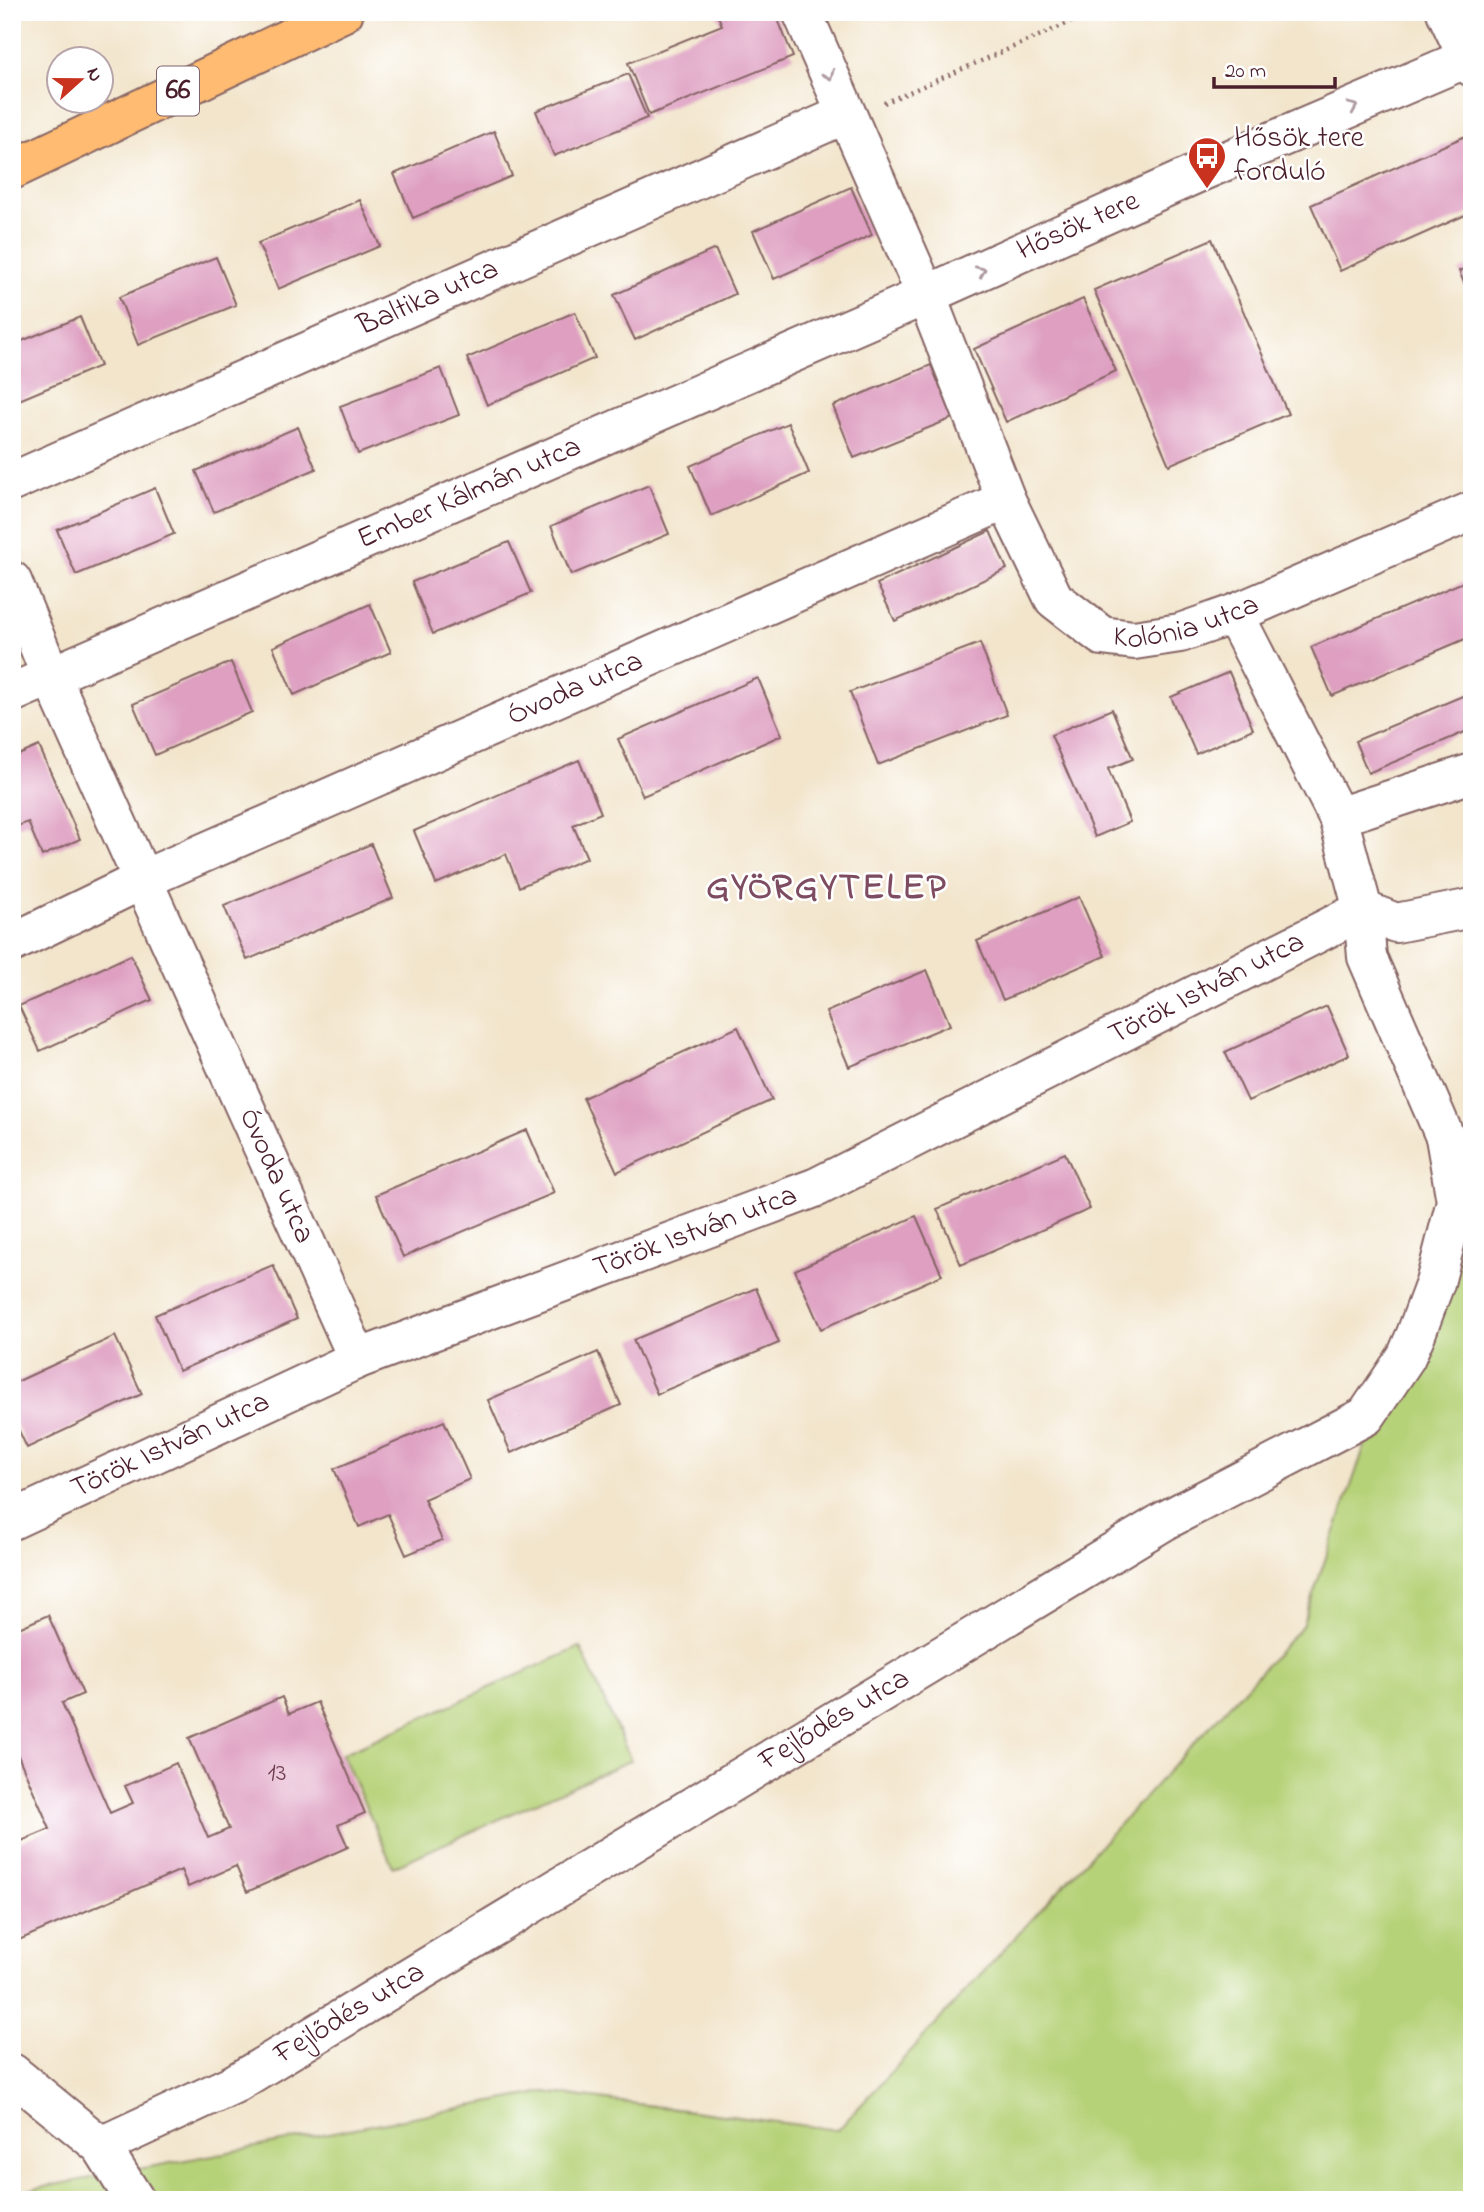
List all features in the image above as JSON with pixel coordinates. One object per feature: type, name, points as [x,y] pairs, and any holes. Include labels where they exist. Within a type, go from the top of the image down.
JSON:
[{"type":"main road","name":"66","points":[[12,170],[344,12]]},
{"type":"street","points":[[802,12],[926,295]]},
{"type":"street","name":"Hősök tere","points":[[926,295],[1200,172],[1470,61],[1446,12]]},
{"type":"street","name":"Baltika utca","points":[[12,482],[846,114]]},
{"type":"street","name":"Kolónia utca","points":[[926,295],[1006,500],[1054,599],[1102,636],[1134,640],[1180,633],[1234,614],[1472,511]]},
{"type":"street","name":"Ember Kálmán utca","points":[[12,693],[926,295]]},
{"type":"street","name":"Óvoda utca","points":[[12,943],[144,879],[1006,500]]},
{"type":"street","name":"Óvoda utca","points":[[12,581],[51,676],[358,1359]]},
{"type":"street","points":[[1234,614],[1338,817],[1363,910],[1396,923],[1472,908]]},
{"type":"street","points":[[1338,817],[1472,773]]},
{"type":"street","name":"Fejlődés utca","points":[[101,2146],[234,2084],[1166,1520],[1366,1416],[1406,1357],[1416,1334],[1435,1283],[1456,1201],[1444,1137],[1367,957],[1363,910]]},
{"type":"street","name":"Török István utca","points":[[12,1520],[358,1359],[817,1187],[1363,910]]},
{"type":"street","points":[[12,2073],[101,2146],[135,2200]]},
{"type":"path","points":[[846,114],[898,98],[1094,12]]},
{"type":"green space","points":[[1472,1140],[1472,2200],[12,2200],[12,2193],[545,2092],[838,2130],[1302,1626]]},
{"type":"green space","points":[[580,1647],[631,1760],[393,1867],[342,1754]]},
{"type":"building","points":[[716,12],[775,12],[793,57],[649,115],[628,63],[722,25]]},
{"type":"building","points":[[628,74],[647,118],[554,156],[536,111]]},
{"type":"building","points":[[494,131],[512,176],[413,218],[394,174]]},
{"type":"building","points":[[1472,133],[1472,212],[1340,271],[1311,205]]},
{"type":"building","points":[[851,187],[872,235],[774,279],[753,231]]},
{"type":"building","points":[[360,200],[380,246],[278,289],[258,243]]},
{"type":"building","points":[[1212,239],[1288,414],[1169,465],[1094,290]]},
{"type":"building","points":[[715,249],[735,294],[635,340],[614,295]]},
{"type":"building","points":[[216,257],[236,305],[138,345],[119,297]]},
{"type":"building","points":[[1472,265],[1472,302],[1459,271]]},
{"type":"building","points":[[1083,299],[1116,371],[1006,422],[974,349]]},
{"type":"building","points":[[575,312],[595,358],[487,405],[467,358]]},
{"type":"building","points":[[80,317],[100,366],[12,403],[12,345]]},
{"type":"building","points":[[931,365],[953,418],[854,458],[833,406]]},
{"type":"building","points":[[441,368],[459,415],[358,454],[340,406]]},
{"type":"building","points":[[788,423],[809,473],[711,516],[690,466]]},
{"type":"building","points":[[298,427],[316,469],[214,512],[196,471]]},
{"type":"building","points":[[649,485],[669,534],[571,575],[551,526]]},
{"type":"building","points":[[155,488],[174,534],[76,575],[57,530]]},
{"type":"building","points":[[990,531],[1007,569],[895,621],[877,584]]},
{"type":"building","points":[[509,542],[531,593],[433,634],[412,582]]},
{"type":"building","points":[[1463,582],[1472,603],[1472,636],[1332,696],[1311,647]]},
{"type":"building","points":[[370,604],[391,652],[294,695],[273,647]]},
{"type":"building","points":[[980,643],[1007,715],[878,765],[850,692]]},
{"type":"building","points":[[231,662],[252,712],[155,755],[133,704]]},
{"type":"building","points":[[1229,672],[1253,729],[1196,754],[1171,697]]},
{"type":"building","points":[[758,678],[782,735],[643,796],[618,739]]},
{"type":"building","points":[[1472,692],[1472,729],[1368,773],[1355,741]]},
{"type":"building","points":[[1112,709],[1133,759],[1108,769],[1130,822],[1095,837],[1051,735]]},
{"type":"building","points":[[39,746],[80,839],[42,856],[28,822],[12,828],[12,758]]},
{"type":"building","points":[[579,760],[601,813],[573,825],[587,858],[519,887],[506,854],[436,884],[414,831]]},
{"type":"building","points":[[371,844],[393,898],[247,960],[224,906]]},
{"type":"building","points":[[1079,897],[1105,956],[1003,1000],[977,941]]},
{"type":"building","points":[[131,955],[152,1000],[40,1051],[19,1006]]},
{"type":"building","points":[[927,970],[950,1025],[849,1067],[826,1012]]},
{"type":"building","points":[[1327,1006],[1349,1055],[1248,1101],[1225,1052]]},
{"type":"building","points":[[738,1027],[772,1100],[617,1172],[583,1098]]},
{"type":"building","points":[[527,1130],[554,1193],[403,1257],[376,1195]]},
{"type":"building","points":[[1065,1153],[1090,1209],[961,1265],[937,1209]]},
{"type":"building","points":[[916,1216],[942,1275],[821,1329],[795,1270]]},
{"type":"building","points":[[273,1265],[297,1319],[179,1371],[155,1315]]},
{"type":"building","points":[[756,1288],[779,1343],[657,1394],[633,1340]]},
{"type":"building","points":[[115,1336],[142,1394],[27,1448],[12,1416],[12,1384]]},
{"type":"building","points":[[598,1352],[621,1405],[511,1453],[488,1400]]},
{"type":"building","points":[[444,1421],[470,1479],[424,1499],[442,1540],[406,1555],[388,1514],[359,1527],[334,1469]]},
{"type":"building","points":[[48,1615],[83,1694],[62,1703],[110,1813],[133,1803],[125,1786],[176,1763],[208,1838],[229,1829],[189,1738],[282,1697],[289,1714],[317,1702],[365,1813],[338,1825],[348,1847],[247,1892],[236,1866],[188,1887],[181,1870],[12,1943],[12,1845],[50,1829],[12,1742],[12,1631]]},
{"type":"place","name":"Hősök tere forduló","points":[[1207,190]]},
{"type":"district","name":"GYÖRGYTELEP","points":[[827,889]]}]
